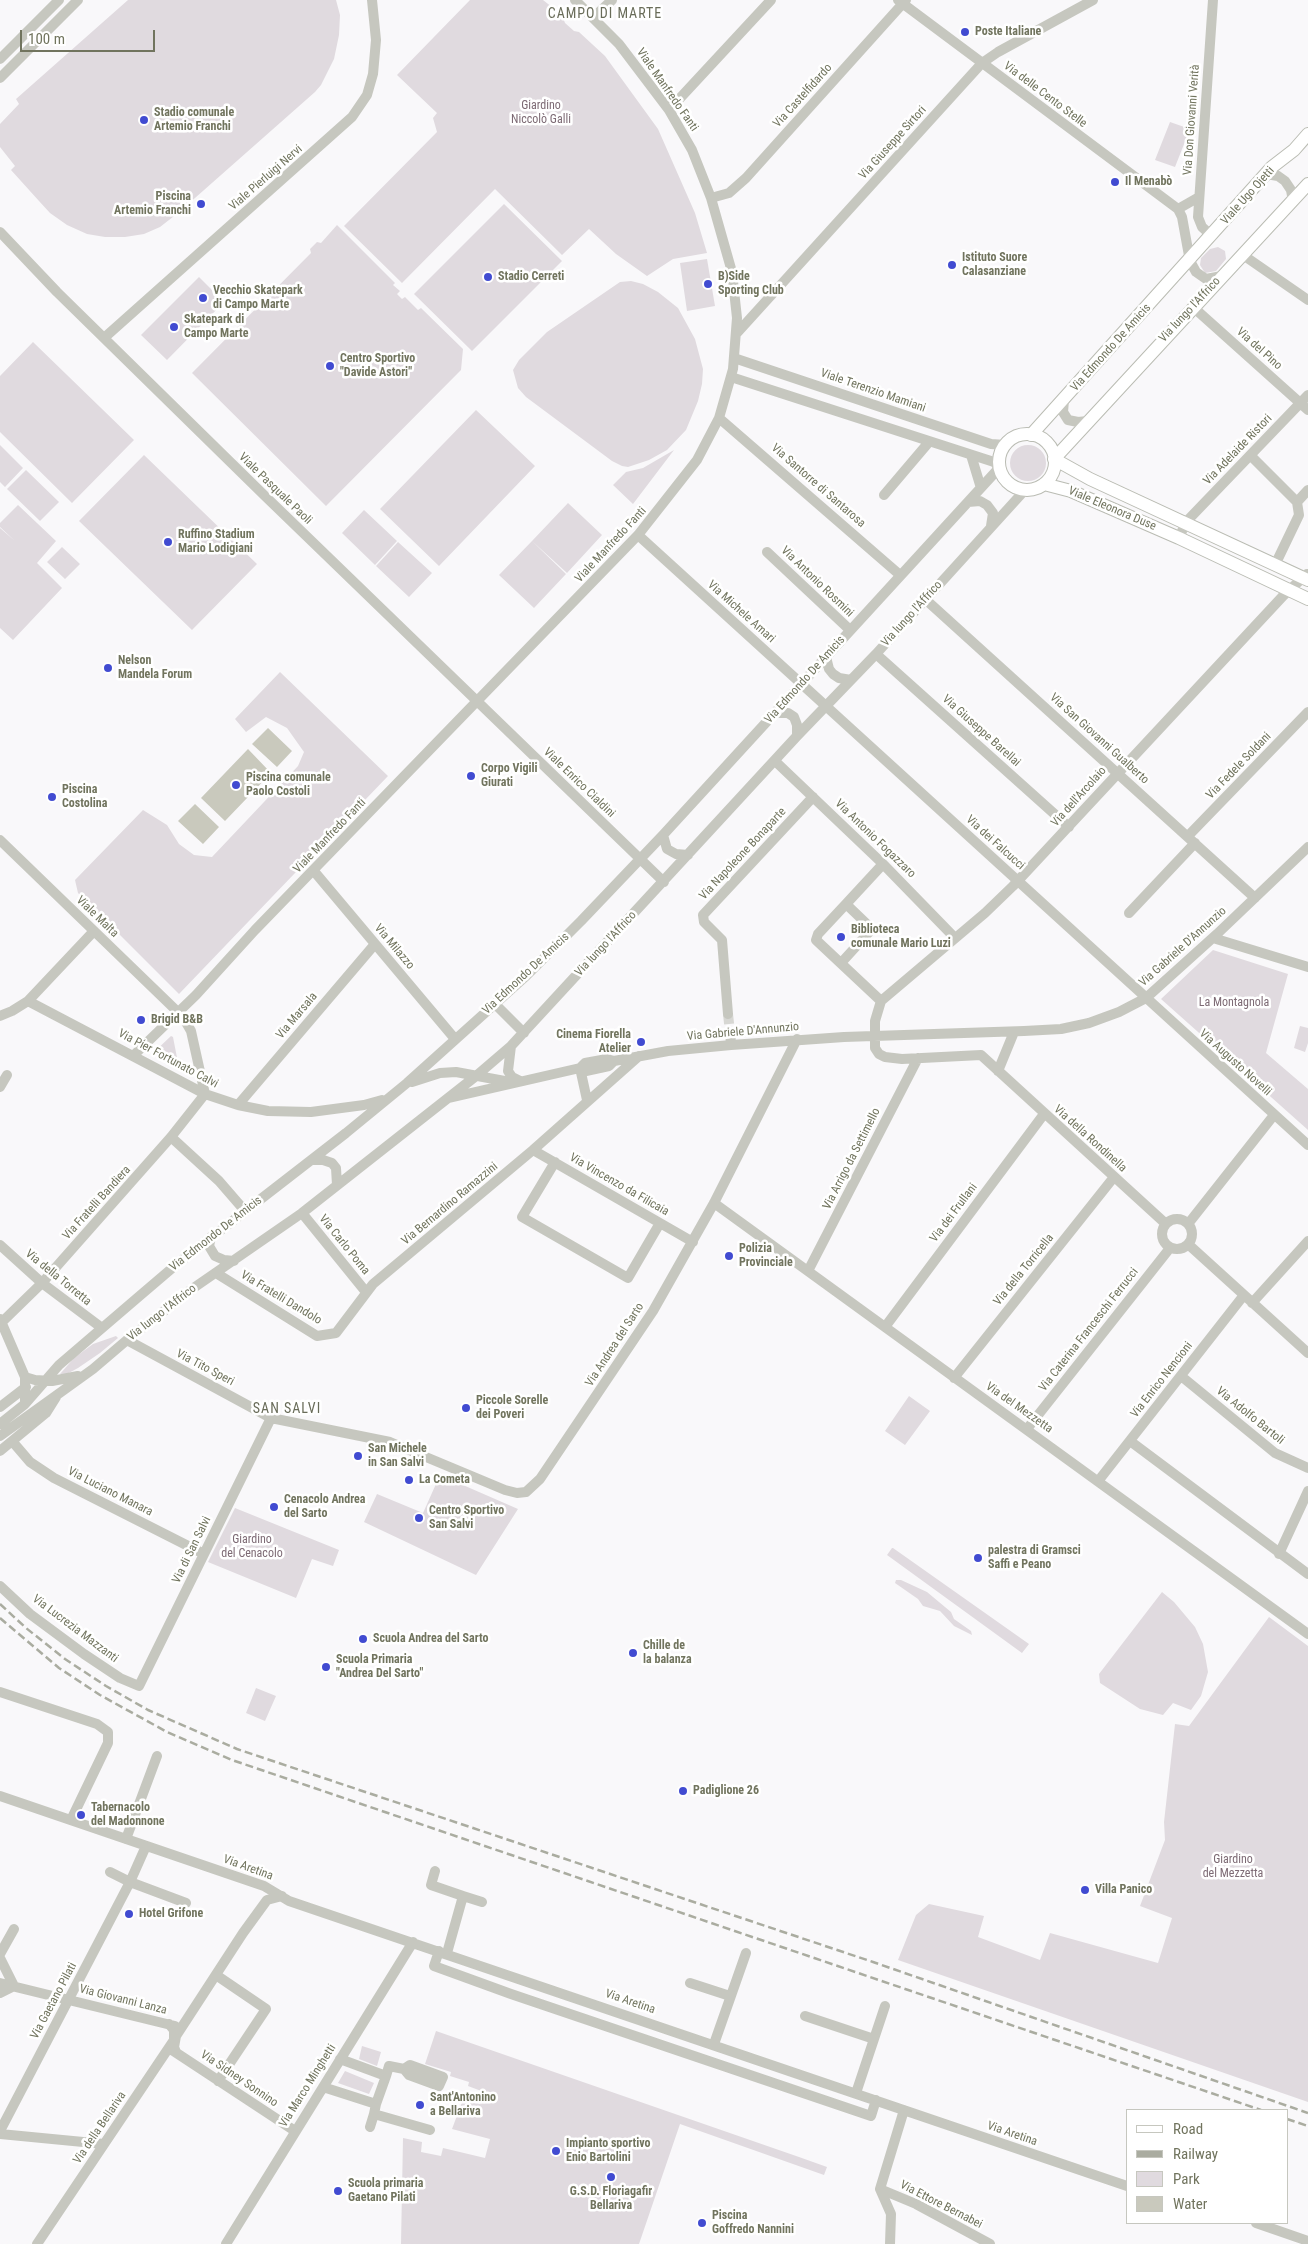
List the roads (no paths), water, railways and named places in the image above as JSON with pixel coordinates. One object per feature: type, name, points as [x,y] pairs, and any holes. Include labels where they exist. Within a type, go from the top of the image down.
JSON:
[{"type":"main road","name":"Viale Ugo Ojetti","points":[[1190,260],[1266,174],[1294,150],[1308,134]]},
{"type":"main road","name":"Via lungo l'Affrico","points":[[1044,484],[1052,473],[1054,459],[1308,184]]},
{"type":"main road","name":"Via Edmondo De Amicis","points":[[1031,435],[1190,260]]},
{"type":"main road","points":[[1044,484],[1036,488],[1024,490],[1009,483],[999,467],[1000,456],[1005,445],[1016,437],[1031,435],[1047,443],[1054,459]]},
{"type":"main road","name":"Viale Eleonora Duse","points":[[1054,459],[1090,479],[1275,565],[1306,577]]},
{"type":"main road","name":"Viale Eleonora Duse","points":[[1044,484],[1071,491],[1179,538],[1308,600]]},
{"type":"street","points":[[0,59],[59,0]]},
{"type":"street","name":"Viale Pierluigi Nervi","points":[[104,338],[352,117],[367,95],[374,74],[376,40],[372,0]]},
{"type":"street","name":"Viale Manfredo Fanti","points":[[134,1055],[178,1012],[638,536],[697,460],[719,418],[731,377],[737,333],[732,272],[711,198],[695,155],[668,110],[633,60],[594,17],[575,0]]},
{"type":"street","points":[[594,17],[612,0]]},
{"type":"street","points":[[668,110],[772,0]]},
{"type":"street","name":"Via Giuseppe Sirtori","points":[[737,333],[982,63],[998,52],[1093,0]]},
{"type":"street","name":"Via Don Giovanni Verità","points":[[1212,236],[1198,222],[1213,0]]},
{"type":"street","points":[[2,72],[75,1]]},
{"type":"street","name":"Via delle Cento Stelle","points":[[902,1],[1178,209]]},
{"type":"street","name":"Via Castelfidardo","points":[[711,198],[729,193],[746,178],[902,1]]},
{"type":"street","points":[[1266,174],[1278,176],[1285,181],[1291,190],[1293,201]]},
{"type":"street","points":[[1190,260],[1182,217],[1178,209],[1199,197]]},
{"type":"street","name":"Viale Pasquale Paoli","points":[[0,232],[57,292],[477,702]]},
{"type":"street","points":[[1243,255],[1308,300]]},
{"type":"street","name":"Via lungo l'Affrico","points":[[1190,260],[1201,277],[1211,279],[1222,276]]},
{"type":"street","name":"Via del Pino","points":[[1193,307],[1304,407]]},
{"type":"street","name":"Viale Terenzio Mamiani","points":[[734,358],[991,444],[1005,445]]},
{"type":"street","points":[[731,377],[994,462],[999,467]]},
{"type":"street","name":"Via Adelaide Ristori","points":[[1186,522],[1251,456],[1304,407],[1308,395]]},
{"type":"street","points":[[1064,400],[1063,412],[1068,420],[1088,421]]},
{"type":"street","name":"Via Santorre di Santarosa","points":[[719,418],[900,575]]},
{"type":"street","points":[[884,495],[929,442]]},
{"type":"street","points":[[971,455],[981,488]]},
{"type":"street","points":[[1251,456],[1297,502],[1298,515],[1275,565]]},
{"type":"street","name":"Via Edmondo De Amicis","points":[[0,1424],[25,1404],[59,1365],[102,1328],[211,1237],[390,1098],[495,1004],[574,928],[663,835],[999,467]]},
{"type":"street","name":"Via lungo l'Affrico","points":[[0,1436],[93,1369],[127,1340],[216,1273],[302,1213],[476,1076],[511,1046],[797,736],[876,654],[1024,490]]},
{"type":"street","points":[[1297,502],[1308,490]]},
{"type":"street","points":[[968,502],[980,501],[987,505],[993,513],[991,526]]},
{"type":"street","points":[[1179,538],[1186,522]]},
{"type":"street","name":"Via Michele Amari","points":[[638,536],[827,706]]},
{"type":"street","name":"Via Antonio Rosmini","points":[[767,552],[850,630]]},
{"type":"street","name":"Via dell'Arcolaio","points":[[881,1001],[1018,881],[1290,590],[1306,577]]},
{"type":"street","name":"Via San Giovanni Gualberto","points":[[925,599],[1255,898]]},
{"type":"street","name":"Via Giuseppe Barellai","points":[[876,654],[1069,827]]},
{"type":"street","points":[[826,657],[831,672],[839,678],[851,680]]},
{"type":"street","name":"Viale Enrico Cialdini","points":[[477,702],[664,882]]},
{"type":"street","name":"Via dei Falcucci","points":[[827,706],[1146,998]]},
{"type":"street","points":[[775,712],[794,717],[798,725],[797,736]]},
{"type":"street","name":"Via Fedele Soldani","points":[[1129,913],[1192,839],[1308,712]]},
{"type":"street","name":"Via Antonio Fogazzaro","points":[[775,761],[883,864],[955,938]]},
{"type":"street","name":"Via Napoleone Bonaparte","points":[[728,1014],[722,940],[704,922],[703,915],[813,797]]},
{"type":"street","points":[[663,835],[667,849],[676,854],[688,855]]},
{"type":"street","name":"Viale Malta","points":[[0,840],[178,1012],[190,1031],[205,1094]]},
{"type":"street","name":"Via Gabriele D'Annunzio","points":[[446,1099],[580,1068],[586,1071],[609,1066],[614,1060],[640,1055],[797,1039],[874,1035],[1014,1032],[1061,1028],[1089,1023],[1119,1012],[1146,998],[1213,938],[1308,847]]},
{"type":"street","points":[[883,864],[816,938],[881,1001],[875,1021],[876,1050],[882,1056],[896,1059],[918,1058]]},
{"type":"street","name":"Via Milazzo","points":[[314,870],[455,1039]]},
{"type":"street","points":[[841,963],[872,929],[846,904]]},
{"type":"street","points":[[0,1016],[28,1001],[94,931]]},
{"type":"street","points":[[1213,938],[1308,966]]},
{"type":"street","name":"Via Marsala","points":[[238,1105],[375,944]]},
{"type":"street","name":"Via Augusto Novelli","points":[[1146,998],[1308,1145]]},
{"type":"street","name":"Via Pier Fortunato Calvi","points":[[28,1001],[134,1055],[205,1094],[238,1105],[301,1113],[336,1110],[370,1104],[390,1098]]},
{"type":"street","points":[[495,1004],[524,1033]]},
{"type":"street","points":[[730,1032],[731,1045]]},
{"type":"street","points":[[998,1071],[1014,1032]]},
{"type":"street","name":"Via Andrea del Sarto","points":[[270,1421],[390,1442],[513,1493],[529,1490],[544,1474],[646,1323],[714,1203],[797,1039]]},
{"type":"street","points":[[511,1046],[508,1072],[512,1077],[521,1082]]},
{"type":"street","name":"Via Bernardino Ramazzini","points":[[336,1333],[366,1292],[534,1150],[587,1100],[640,1055]]},
{"type":"street","name":"Via della Rondinella","points":[[918,1058],[981,1056],[1166,1224]]},
{"type":"street","name":"Via Arrigo da Settimello","points":[[808,1271],[918,1058]]},
{"type":"street","points":[[580,1068],[587,1100]]},
{"type":"street","points":[[407,1083],[446,1072],[465,1073],[476,1076]]},
{"type":"street","points":[[0,1087],[7,1075]]},
{"type":"street","name":"Via Gabriele D'Annunzio","points":[[476,1076],[521,1082]]},
{"type":"street","name":"Via Fratelli Bandiera","points":[[1,1321],[42,1283],[171,1137],[205,1094]]},
{"type":"street","points":[[336,1110],[354,1126]]},
{"type":"street","name":"Via dei Frullani","points":[[885,1327],[1044,1114]]},
{"type":"street","points":[[1188,1224],[1274,1115]]},
{"type":"street","points":[[171,1137],[219,1181],[244,1211]]},
{"type":"street","name":"Via Vincenzo da Filicaia","points":[[534,1150],[693,1242]]},
{"type":"street","points":[[312,1160],[332,1162],[336,1168],[337,1185]]},
{"type":"street","points":[[555,1162],[522,1217],[628,1278],[660,1223]]},
{"type":"street","name":"Via della Torricella","points":[[954,1378],[1114,1177]]},
{"type":"street","name":"Via del Mezzetta","points":[[714,1203],[954,1378],[1099,1480],[1308,1634]]},
{"type":"street","name":"Via Carlo Poma","points":[[302,1213],[366,1292]]},
{"type":"street","points":[[1178,1219],[1188,1224],[1193,1235],[1189,1245],[1182,1249],[1170,1248],[1162,1236],[1166,1224],[1178,1219]]},
{"type":"street","points":[[211,1237],[209,1246],[215,1256],[234,1261]]},
{"type":"street","points":[[1252,1303],[1308,1241]]},
{"type":"street","name":"Via della Torretta","points":[[0,1245],[42,1283],[102,1328]]},
{"type":"street","points":[[1189,1245],[1308,1352]]},
{"type":"street","name":"Via Caterina Franceschi Ferrucci","points":[[1027,1429],[1170,1248]]},
{"type":"street","name":"Via Fratelli Dandolo","points":[[216,1273],[317,1336],[336,1333]]},
{"type":"street","name":"Via Enrico Nencioni","points":[[1099,1480],[1244,1295]]},
{"type":"street","points":[[1,1321],[26,1382],[25,1404]]},
{"type":"street","name":"Via Tito Speri","points":[[127,1340],[270,1421]]},
{"type":"street","name":"Via lungo l'Affrico","points":[[26,1382],[69,1379],[93,1369]]},
{"type":"street","name":"Via Adolfo Bartoli","points":[[1181,1376],[1275,1453],[1308,1468]]},
{"type":"street","points":[[0,1408],[26,1382]]},
{"type":"street","name":"Via lungo l'Affrico","points":[[0,1451],[46,1413],[56,1396]]},
{"type":"street","name":"Via di San Salvi","points":[[139,1686],[270,1421]]},
{"type":"street","name":"Via Luciano Manara","points":[[12,1441],[30,1462],[54,1478],[204,1554]]},
{"type":"street","points":[[1130,1441],[1308,1574]]},
{"type":"street","points":[[1280,1554],[1308,1491]]},
{"type":"street","name":"Via Lucrezia Mazzanti","points":[[0,1586],[30,1614],[84,1654],[120,1678],[139,1686]]},
{"type":"street","points":[[0,1692],[97,1724],[109,1734],[108,1744],[71,1820]]},
{"type":"street","points":[[126,1839],[157,1756]]},
{"type":"street","name":"Via Aretina","points":[[0,1796],[264,1886],[289,1900],[1126,2186]]},
{"type":"street","name":"Via Gaetano Pilati","points":[[0,2132],[130,1882],[146,1846]]},
{"type":"street","points":[[435,1871],[431,1885],[482,1902]]},
{"type":"street","points":[[110,1872],[130,1882],[186,1903]]},
{"type":"street","name":"Via della Bellariva","points":[[37,2244],[104,2144],[172,2050],[181,2028],[267,1900],[282,1896]]},
{"type":"street","points":[[464,1896],[443,1952],[434,1966],[871,2116],[876,2100]]},
{"type":"street","points":[[0,1994],[14,1986],[0,1956],[14,1928]]},
{"type":"street","name":"Via Marco Minghetti","points":[[226,2244],[413,1942]]},
{"type":"street","points":[[714,2044],[746,1953]]},
{"type":"street","points":[[476,1980],[481,1964]]},
{"type":"street","points":[[216,1975],[266,2009],[218,2081]]},
{"type":"street","name":"Via Giovanni Lanza","points":[[0,1983],[181,2028]]},
{"type":"street","points":[[690,1983],[730,1996]]},
{"type":"street","points":[[856,2093],[885,2006]]},
{"type":"street","points":[[806,2016],[874,2039]]},
{"type":"street","points":[[169,2024],[175,2034],[172,2050]]},
{"type":"street","name":"Via Sidney Sonnino","points":[[172,2050],[295,2131]]},
{"type":"street","points":[[340,2058],[386,2076]]},
{"type":"street","points":[[370,2126],[390,2066],[404,2069]]},
{"type":"street","points":[[323,2086],[430,2130]]},
{"type":"street","points":[[890,2244],[891,2214],[880,2189],[904,2110]]},
{"type":"street","points":[[0,2132],[104,2144]]},
{"type":"street","name":"Via Ettore Bernabei","points":[[880,2189],[916,2204],[990,2244]]},
{"type":"street","points":[[1259,2224],[1308,2241]]},
{"type":"water","name":"Piscina comunale Paolo Costoli","points":[[268,728],[292,751],[277,767],[252,744]]},
{"type":"water","name":"Piscina comunale Paolo Costoli","points":[[248,749],[271,773],[225,821],[201,798]]},
{"type":"water","points":[[195,804],[219,827],[203,844],[178,821]]},
{"type":"tunnel","points":[[728,1014],[730,1032]]},
{"type":"railway","points":[[0,1604],[26,1628],[65,1659],[106,1686],[148,1710],[237,1749],[873,1962],[1308,2113]]},
{"type":"railway","points":[[0,1618],[59,1668],[100,1695],[167,1732],[232,1760],[1258,2109]]},
{"type":"railway","points":[[1288,2119],[1308,2126]]},
{"type":"place","name":"Poste Italiane","points":[[965,32]]},
{"type":"place","name":"Stadio comunale Artemio Franchi","points":[[144,120]]},
{"type":"place","name":"Il Menabò","points":[[1115,182]]},
{"type":"place","name":"Piscina Artemio Franchi","points":[[201,204]]},
{"type":"place","name":"Istituto Suore Calasanziane","points":[[952,265]]},
{"type":"place","name":"Stadio Cerreti","points":[[488,277]]},
{"type":"place","name":"B)Side Sporting Club","points":[[708,284]]},
{"type":"place","name":"Vecchio Skatepark di Campo Marte","points":[[203,298]]},
{"type":"place","name":"Skatepark di Campo Marte","points":[[174,327]]},
{"type":"place","name":"Centro Sportivo \"Davide Astori\"","points":[[330,366]]},
{"type":"place","name":"Ruffino Stadium Mario Lodigiani","points":[[168,542]]},
{"type":"place","name":"Nelson Mandela Forum","points":[[108,668]]},
{"type":"place","name":"Corpo Vigili Giurati","points":[[471,776]]},
{"type":"place","name":"Piscina comunale Paolo Costoli","points":[[236,785]]},
{"type":"place","name":"Piscina Costolina","points":[[52,797]]},
{"type":"place","name":"Biblioteca comunale Mario Luzi","points":[[841,937]]},
{"type":"place","name":"Brigid B&B","points":[[141,1020]]},
{"type":"place","name":"Cinema Fiorella Atelier","points":[[641,1042]]},
{"type":"place","name":"Polizia Provinciale","points":[[729,1256]]},
{"type":"place","name":"Piccole Sorelle dei Poveri","points":[[466,1408]]},
{"type":"place","name":"San Michele in San Salvi","points":[[358,1456]]},
{"type":"place","name":"La Cometa","points":[[409,1480]]},
{"type":"place","name":"Cenacolo Andrea del Sarto","points":[[274,1507]]},
{"type":"place","name":"Centro Sportivo San Salvi","points":[[419,1518]]},
{"type":"place","name":"palestra di Gramsci Saffi e Peano","points":[[978,1558]]},
{"type":"place","name":"Scuola Andrea del Sarto","points":[[363,1639]]},
{"type":"place","name":"Chille de la balanza","points":[[633,1653]]},
{"type":"place","name":"Scuola Primaria \"Andrea Del Sarto\"","points":[[326,1667]]},
{"type":"place","name":"Padiglione 26","points":[[683,1791]]},
{"type":"place","name":"Tabernacolo del Madonnone","points":[[81,1815]]},
{"type":"place","name":"Villa Panico","points":[[1085,1890]]},
{"type":"place","name":"Hotel Grifone","points":[[129,1914]]},
{"type":"place","name":"Sant'Antonino a Bellariva","points":[[420,2105]]},
{"type":"place","name":"Impianto sportivo Enio Bartolini","points":[[556,2151]]},
{"type":"place","name":"G.S.D. Floriagafir Bellariva","points":[[611,2177]]},
{"type":"place","name":"Scuola primaria Gaetano Pilati","points":[[338,2191]]},
{"type":"place","name":"Piscina Goffredo Nannini","points":[[702,2223]]},
{"type":"district","name":"CAMPO DI MARTE","points":[[605,14]]},
{"type":"district","name":"SAN SALVI","points":[[287,1409]]},
{"type":"park label","name":"Giardino Niccolò Galli","points":[[541,113]]},
{"type":"park label","name":"La Montagnola","points":[[1234,1003]]},
{"type":"park label","name":"Giardino del Cenacolo","points":[[252,1547]]},
{"type":"park label","name":"Giardino del Mezzetta","points":[[1233,1867]]}]
